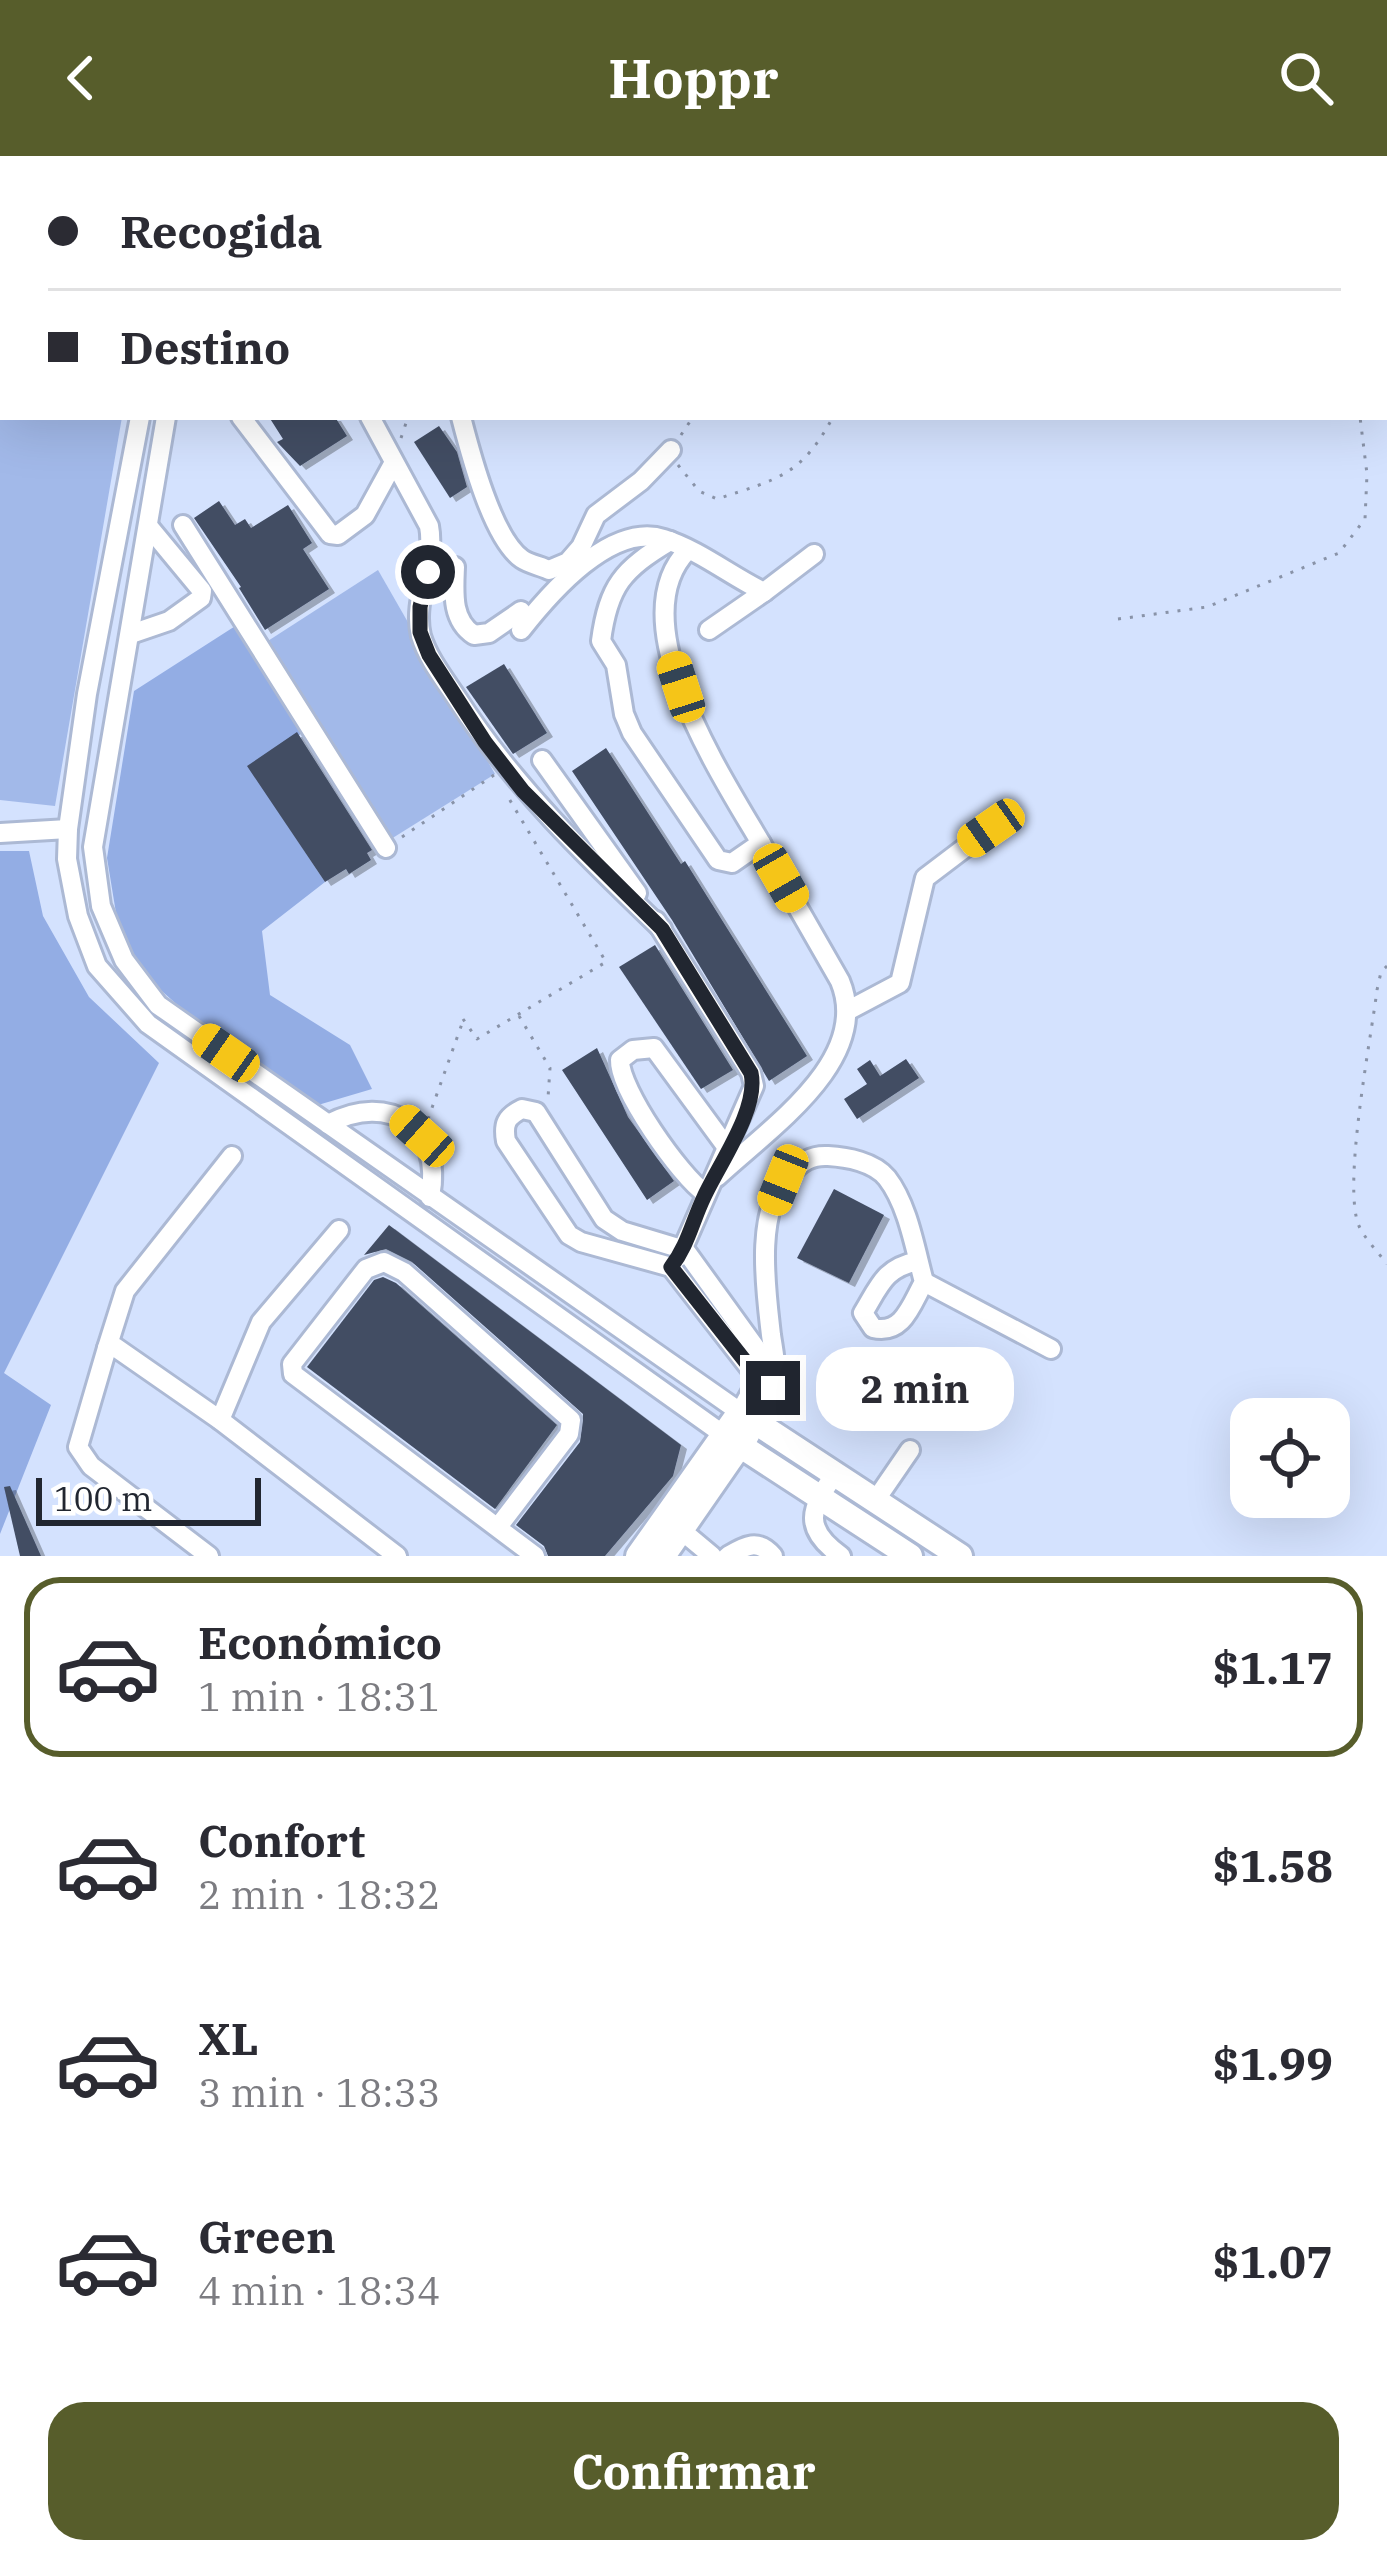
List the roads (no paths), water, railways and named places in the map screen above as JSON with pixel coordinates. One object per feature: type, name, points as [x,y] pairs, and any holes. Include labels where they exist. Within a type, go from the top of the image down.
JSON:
[{"type":"main road","points":[[663,1556],[748,1417],[960,1556]]},
{"type":"main road","points":[[732,1441],[910,1556]]},
{"type":"main road","points":[[638,1556],[732,1441]]},
{"type":"street","points":[[139,420],[87,694],[68,830],[78,916],[97,966],[148,1024],[732,1441]]},
{"type":"street","points":[[165,420],[93,833],[101,906],[124,960],[158,1005],[748,1417],[770,1372],[765,1284],[771,1211],[783,1180],[801,1162],[816,1155],[848,1157],[885,1174],[906,1218],[919,1261],[924,1282],[897,1327],[873,1328],[863,1313],[886,1276],[896,1265],[919,1261]]},
{"type":"street","points":[[243,420],[330,534],[338,535],[365,515],[393,464]]},
{"type":"street","points":[[371,420],[424,516],[433,544],[420,607],[420,632],[429,655],[523,791],[662,929]]},
{"type":"street","points":[[461,420],[508,543],[522,559],[549,569],[568,562],[596,515],[641,481],[671,450]]},
{"type":"street","points":[[125,503],[151,505]]},
{"type":"street","points":[[183,525],[386,848]]},
{"type":"street","points":[[131,634],[169,622],[201,598],[192,575],[148,527]]},
{"type":"street","points":[[455,567],[456,611],[463,628],[474,635],[521,620],[593,558],[622,541],[641,537],[679,545],[764,592]]},
{"type":"street","points":[[679,545],[667,603],[668,647],[694,727],[840,981],[849,1010],[842,1044],[828,1071],[711,1185],[693,1185],[624,1082],[620,1060],[633,1050],[654,1048],[728,1149]]},
{"type":"street","points":[[679,545],[630,567],[607,602],[601,641],[618,671],[619,695],[632,733],[718,860],[731,862],[761,843]]},
{"type":"street","points":[[709,630],[814,554]]},
{"type":"street","points":[[87,694],[117,701]]},
{"type":"street","points":[[542,760],[662,929],[751,1073],[750,1102],[685,1250],[671,1267]]},
{"type":"street","points":[[849,1010],[901,983],[925,878],[991,828]]},
{"type":"street","points":[[0,833],[68,830]]},
{"type":"street","points":[[68,859],[94,857]]},
{"type":"street","points":[[522,1108],[536,1112],[612,1227],[685,1250],[770,1372],[671,1267],[581,1242],[568,1234],[506,1141],[509,1115],[522,1108]]},
{"type":"street","points":[[328,1124],[351,1112],[377,1109],[402,1118],[422,1136],[432,1155],[430,1197]]},
{"type":"street","points":[[208,1556],[91,1466],[78,1447],[124,1292],[232,1156]]},
{"type":"street","points":[[220,1420],[261,1322],[339,1230]]},
{"type":"street","points":[[498,1528],[569,1434],[571,1420],[404,1272],[384,1262],[366,1269],[292,1364],[292,1374],[535,1556]]},
{"type":"street","points":[[924,1282],[1051,1349]]},
{"type":"street","points":[[107,1348],[115,1347],[220,1420],[397,1556]]},
{"type":"street","points":[[875,1501],[910,1450]]},
{"type":"street","points":[[835,1474],[818,1498],[814,1514],[816,1535],[841,1556]]},
{"type":"street","points":[[681,1530],[712,1556]]},
{"type":"street","points":[[728,1556],[758,1544],[773,1556]]}]
